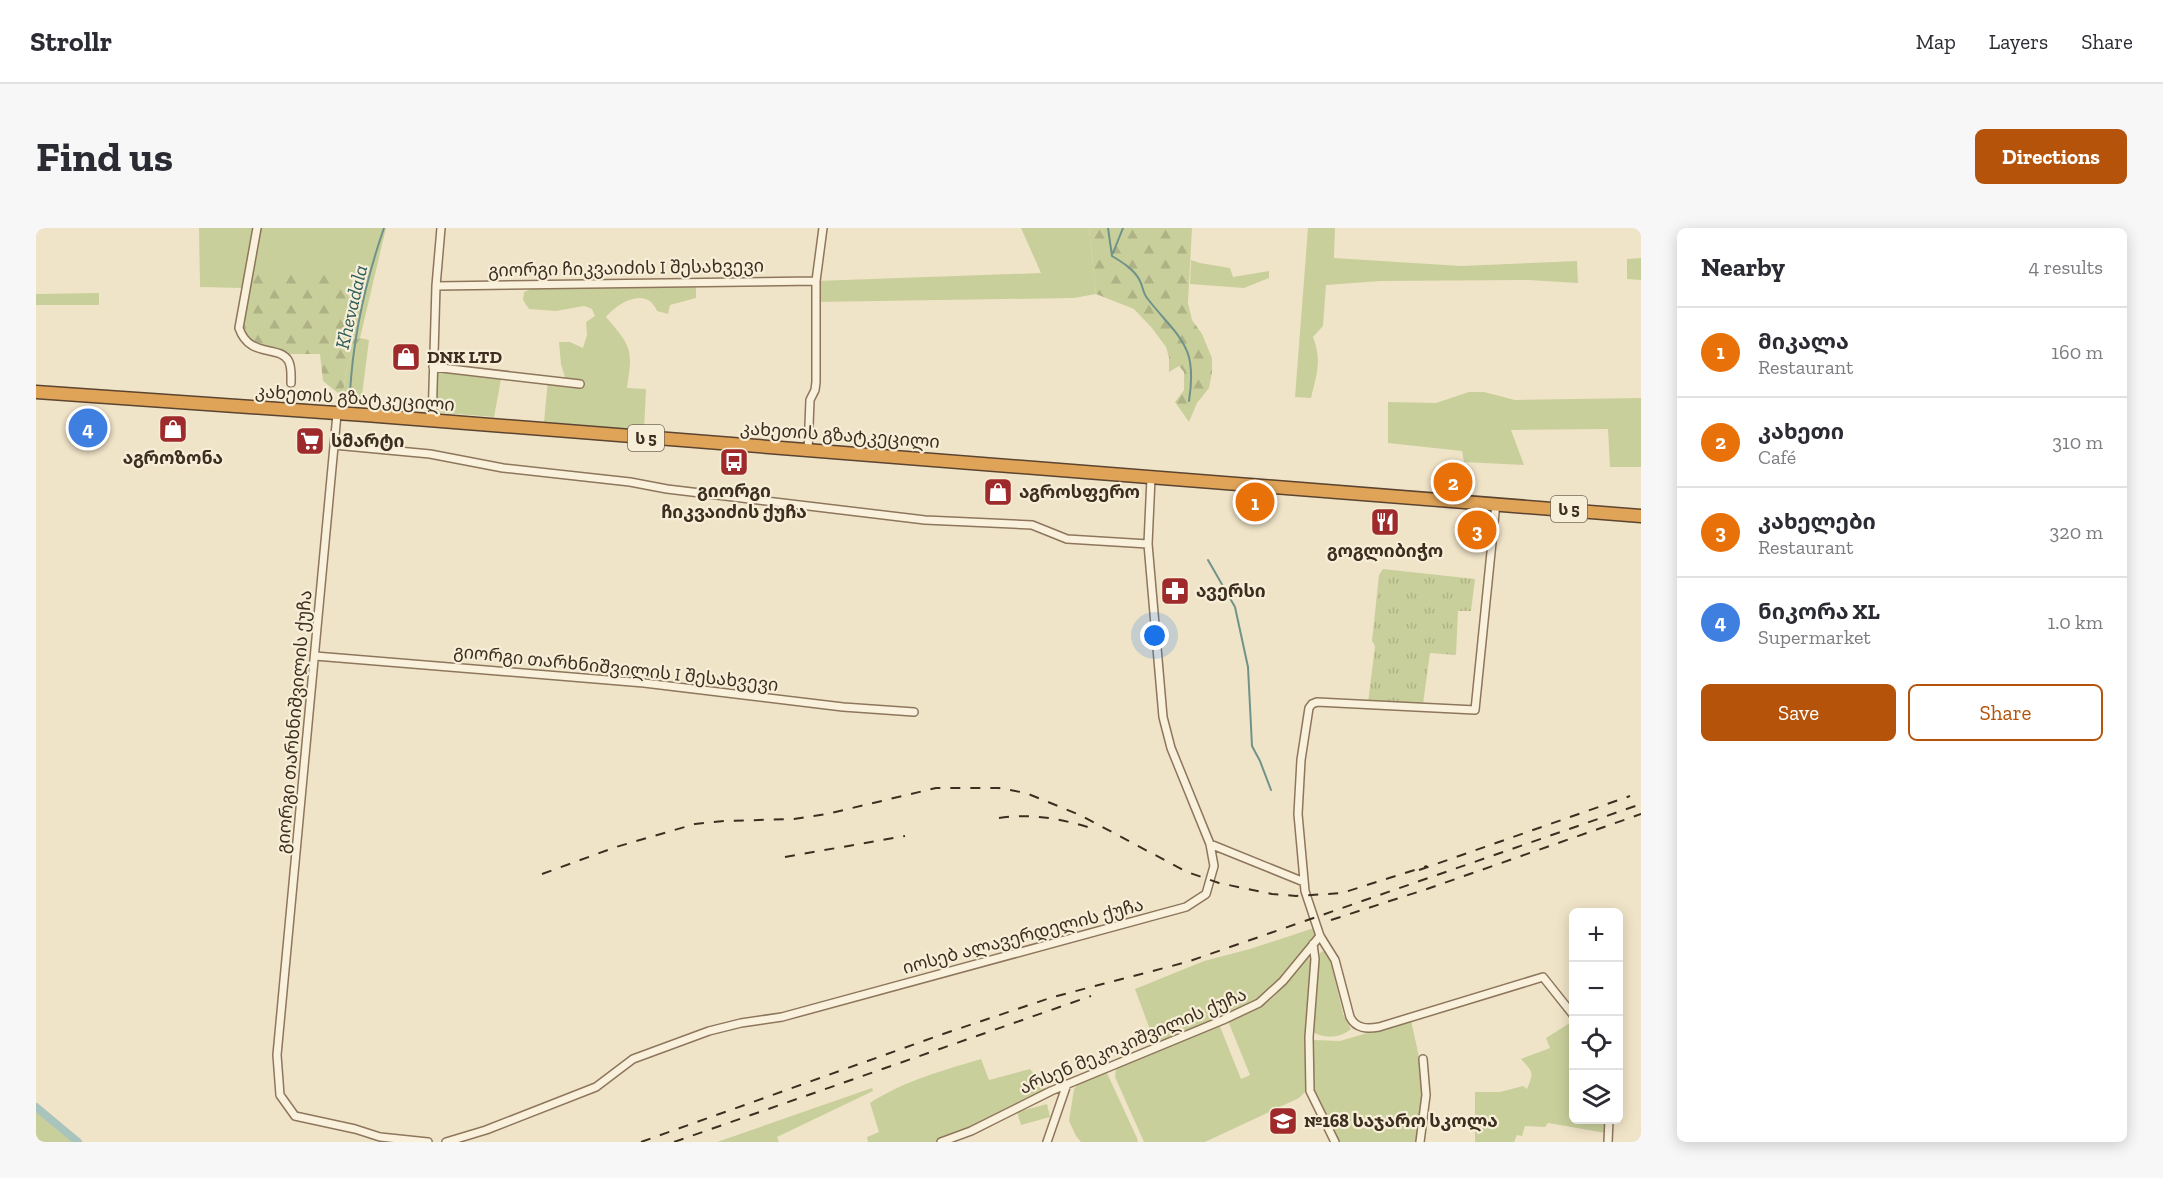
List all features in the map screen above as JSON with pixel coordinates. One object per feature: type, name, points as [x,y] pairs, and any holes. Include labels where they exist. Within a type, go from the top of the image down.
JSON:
[{"type":"highway","name":"კახეთის გზატკეცილი","points":[[36,392],[1641,516]]},
{"type":"street","points":[[258,228],[238,328],[242,338],[256,348],[288,358],[291,383]]},
{"type":"street","points":[[432,422],[436,286],[441,228]]},
{"type":"street","points":[[808,451],[810,400],[816,382],[816,281],[823,228]]},
{"type":"street","name":"გიორგი ჩიკვაიძის I შესახვევი","points":[[436,286],[816,281]]},
{"type":"street","points":[[433,367],[580,384]]},
{"type":"street","name":"გიორგი თარხნიშვილის ქუჩა","points":[[337,414],[277,1054],[280,1095],[295,1116],[380,1137],[428,1142]]},
{"type":"street","points":[[334,445],[430,454],[502,468],[915,518],[1032,525],[1067,539],[1148,544]]},
{"type":"street","name":"იოსებ ალავერდელის ქუჩა","points":[[446,1142],[486,1130],[596,1087],[633,1059],[709,1031],[741,1023],[782,1017],[1186,907],[1206,894],[1214,866],[1210,844],[1176,763],[1163,717],[1148,544],[1151,478]]},
{"type":"street","points":[[1496,503],[1475,710],[1317,702],[1309,708],[1301,760],[1299,804],[1305,891],[1320,936],[1335,960],[1350,1017],[1353,1024],[1359,1027],[1369,1029],[1379,1027],[1543,977],[1569,1010]]},
{"type":"street","name":"გიორგი თარხნიშვილის I შესახვევი","points":[[315,656],[644,683],[914,712]]},
{"type":"street","points":[[1210,844],[1304,882]]},
{"type":"street","name":"არსენ მეკოკიშვილის ქუჩა","points":[[941,1142],[970,1131],[1067,1084],[1259,1003],[1283,981],[1320,936]]},
{"type":"street","points":[[1313,944],[1315,959],[1309,1037],[1310,1091],[1335,1142]]},
{"type":"street","points":[[1420,1142],[1426,1095],[1423,1059]]},
{"type":"street","points":[[1047,1142],[1067,1084]]},
{"type":"street","points":[[1608,1142],[1609,1124]]},
{"type":"green space","points":[[199,228],[254,228],[242,288],[200,287]]},
{"type":"green space","points":[[261,228],[386,228],[360,338],[369,340],[361,403],[349,402],[343,397],[347,367],[359,339],[351,338],[357,307],[341,286],[251,269]]},
{"type":"green space","points":[[1021,228],[1089,228],[1096,294],[1074,298],[816,302],[816,281],[1041,273]]},
{"type":"green space","points":[[1089,228],[1192,228],[1188,303],[1192,320],[1202,334],[1212,358],[1212,373],[1209,388],[1197,403],[1189,422],[1175,402],[1184,390],[1184,372],[1179,366],[1169,372],[1166,347],[1134,309],[1096,294]]},
{"type":"green space","points":[[1308,228],[1335,228],[1334,258],[1461,266],[1577,261],[1578,283],[1528,280],[1381,281],[1326,285],[1323,326],[1313,337],[1318,360],[1311,398],[1295,397]]},
{"type":"green space","points":[[1641,258],[1641,280],[1627,279],[1627,259]]},
{"type":"green space","points":[[1191,260],[1230,268],[1233,277],[1269,271],[1269,278],[1244,288],[1190,284]]},
{"type":"green space","points":[[251,269],[330,276],[357,307],[351,338],[360,339],[347,366],[343,397],[323,381],[320,354],[289,354],[251,341],[242,321]]},
{"type":"green space","points":[[696,282],[696,298],[670,305],[668,314],[657,311],[652,303],[640,298],[625,302],[606,317],[621,335],[628,349],[630,365],[627,388],[646,389],[644,431],[544,422],[548,380],[566,381],[561,364],[559,342],[570,342],[583,348],[587,335],[586,322],[595,316],[592,309],[584,306],[556,311],[529,309],[523,300],[524,292],[543,284]]},
{"type":"green space","points":[[99,293],[99,305],[36,305],[36,294]]},
{"type":"green space","points":[[433,367],[502,374],[494,417],[432,412]]},
{"type":"green space","points":[[1469,392],[1484,392],[1515,400],[1641,398],[1641,467],[1610,467],[1608,429],[1511,430],[1524,465],[1464,462],[1462,451],[1388,443],[1388,402],[1436,403]]},
{"type":"green space","points":[[1383,569],[1475,579],[1471,611],[1458,611],[1456,655],[1430,653],[1423,704],[1368,703],[1375,646],[1372,641],[1379,575]]},
{"type":"green space","points":[[1314,928],[1315,934],[1310,944],[1267,993],[1258,1000],[1156,1046],[1135,989],[1204,961]]},
{"type":"green space","points":[[1323,951],[1330,956],[1343,1014],[1351,1029],[1331,1037],[1311,1030],[1320,953]]},
{"type":"green space","points":[[1306,958],[1311,958],[1305,1029],[1305,1092],[1299,1098],[1205,1142],[1144,1142],[1115,1077],[1116,1068],[1219,1024],[1241,1079],[1250,1075],[1228,1021],[1263,1005],[1274,997]]},
{"type":"green space","points":[[1411,1020],[1419,1057],[1422,1104],[1417,1142],[1338,1142],[1311,1090],[1311,1043],[1314,1040],[1340,1041]]},
{"type":"green space","points":[[1569,1024],[1569,1124],[1606,1124],[1606,1133],[1548,1123],[1545,1127],[1525,1126],[1522,1136],[1517,1135],[1514,1142],[1475,1142],[1475,1092],[1500,1092],[1523,1086],[1527,1089],[1531,1072],[1521,1059],[1550,1048],[1546,1038]]},
{"type":"green space","points":[[981,1059],[989,1080],[1030,1069],[1047,1091],[970,1129],[935,1142],[868,1142],[867,1137],[879,1132],[870,1103],[910,1082]]},
{"type":"green space","points":[[1107,1073],[1138,1142],[1081,1142],[1069,1121],[1074,1089],[1078,1084]]},
{"type":"green space","points":[[872,1088],[873,1091],[777,1137],[779,1142],[717,1142]]},
{"type":"green space","points":[[1047,1104],[1050,1117],[1021,1125],[1017,1112]]},
{"type":"green space","points":[[36,1111],[73,1142],[36,1142]]},
{"type":"waterway","name":"Khevadala","points":[[350,393],[361,309],[384,228]]},
{"type":"waterway","points":[[1108,228],[1112,256],[1135,273],[1146,296],[1177,334],[1188,354],[1191,367],[1189,401]]},
{"type":"waterway","points":[[1113,253],[1123,228]]},
{"type":"waterway","points":[[1208,560],[1235,607],[1248,667],[1252,746],[1271,790]]},
{"type":"waterway","points":[[36,1107],[78,1142]]},
{"type":"railway","points":[[542,874],[616,847],[695,824],[794,819],[827,814],[936,788],[999,788],[1026,793],[1080,815],[1187,872],[1219,883],[1272,894],[1296,896],[1342,893],[1427,866]]},
{"type":"railway","points":[[1419,870],[1630,796]]},
{"type":"railway","points":[[641,1142],[943,1034],[1053,997],[1187,962],[1641,804]]},
{"type":"railway","points":[[1331,920],[1641,814]]},
{"type":"railway","points":[[999,818],[1024,816],[1047,818],[1094,829]]},
{"type":"railway","points":[[785,857],[905,836]]},
{"type":"railway","points":[[674,1142],[1091,996]]},
{"type":"place","name":"DNK LTD","points":[[406,357]]},
{"type":"place","name":"ნიკორა XL","points":[[88,428]]},
{"type":"place","name":"აგროზონა","points":[[173,429]]},
{"type":"place","name":"სმარტი","points":[[310,441]]},
{"type":"place","name":"გიორგი ჩიკვაიძის ქუჩა","points":[[734,462]]},
{"type":"place","name":"კახეთი","points":[[1453,482]]},
{"type":"place","name":"აგროსფერო","points":[[998,492]]},
{"type":"place","name":"მიკალა","points":[[1255,502]]},
{"type":"place","name":"გოგლიბიჭო","points":[[1385,522]]},
{"type":"place","name":"კახელები","points":[[1477,530]]},
{"type":"place","name":"ავერსი","points":[[1175,591]]},
{"type":"place","name":"№168 საჯარო სკოლა","points":[[1283,1121]]}]
